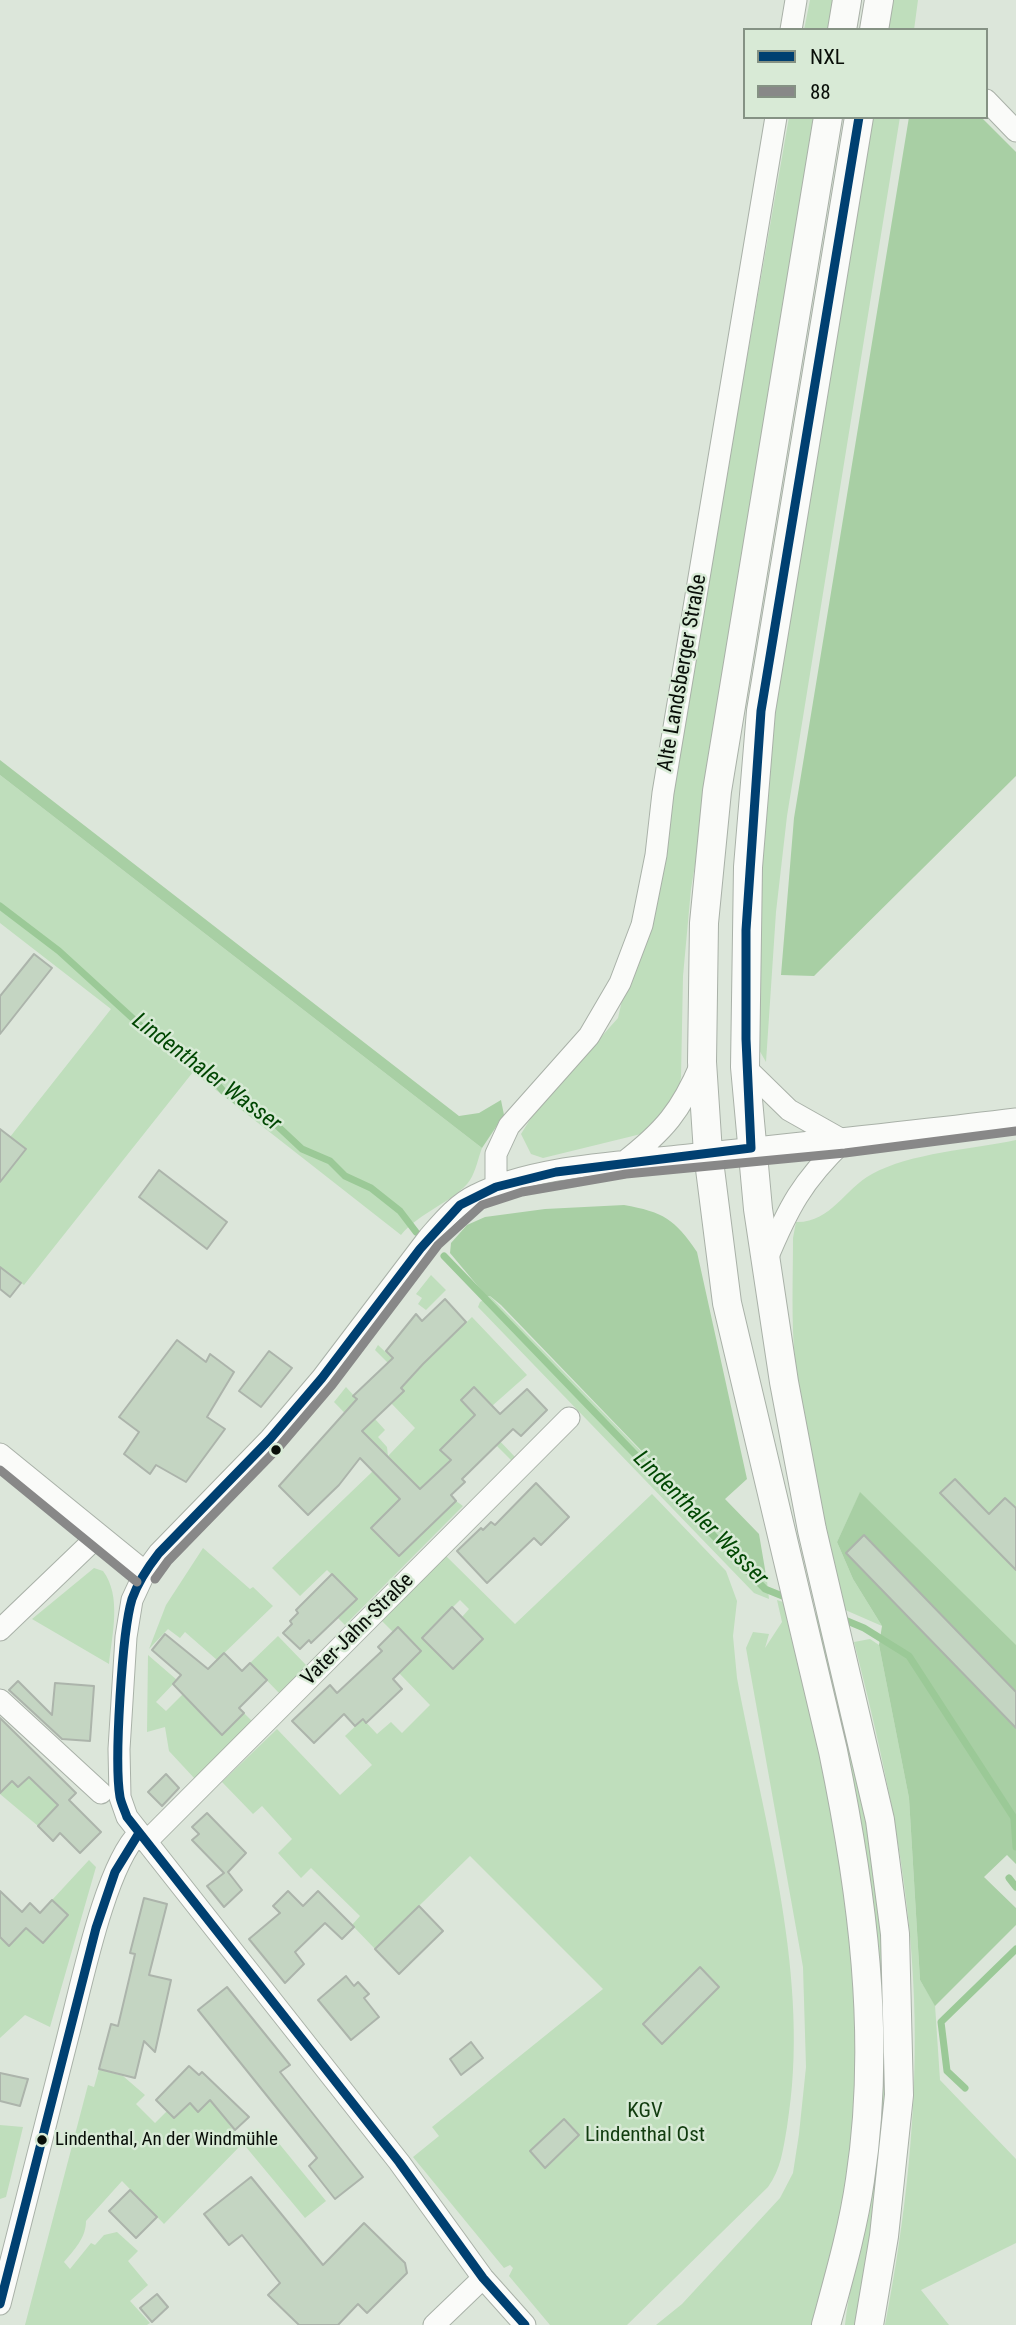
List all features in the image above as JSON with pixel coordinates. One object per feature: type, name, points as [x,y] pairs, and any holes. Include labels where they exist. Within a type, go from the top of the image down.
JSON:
[{"type":"main road","points":[[842,28],[847,0]]},
{"type":"main road","points":[[874,28],[878,0]]},
{"type":"main road","points":[[826,2325],[860,2179],[868,2094],[864,1937],[849,1826],[727,1303],[709,1153],[702,1062],[704,923],[718,791],[828,119]]},
{"type":"main road","points":[[859,119],[761,711],[748,867],[746,1067],[751,1149],[786,1395],[832,1614],[880,1820],[889,1876],[898,1995],[899,2095],[884,2236],[869,2325]]},
{"type":"street","points":[[791,28],[796,0]]},
{"type":"street","points":[[988,102],[1016,131]]},
{"type":"street","name":"Alte Landsberger Straße","points":[[496,1187],[496,1154],[509,1126],[589,1036],[620,983],[642,925],[776,119]]},
{"type":"street","points":[[624,1162],[669,1124],[688,1094],[702,1062]]},
{"type":"street","points":[[746,1067],[789,1110],[844,1141]]},
{"type":"street","points":[[525,2325],[483,2278],[399,2162],[127,1817],[120,1797],[119,1749],[132,1600],[145,1572],[159,1553],[270,1439],[322,1378],[426,1241],[460,1205],[496,1187],[531,1177],[624,1162],[844,1141],[1016,1119]]},
{"type":"street","points":[[766,1262],[795,1195],[821,1163],[844,1141]]},
{"type":"street","name":"Vater-Jahn-Straße","points":[[0,2304],[8,2238],[106,1899],[123,1851],[143,1837],[569,1418]]},
{"type":"street","points":[[0,1454],[145,1572]]},
{"type":"street","points":[[0,1630],[99,1535]]},
{"type":"street","points":[[0,1700],[101,1793]]},
{"type":"street","points":[[434,2325],[483,2278]]},
{"type":"street","points":[[499,2297],[516,2325]]},
{"type":"green space","points":[[810,0],[838,0],[833,28],[804,28]]},
{"type":"green space","points":[[892,0],[918,0],[914,28],[887,28]]},
{"type":"green space","points":[[789,119],[818,119],[691,889],[683,976],[681,1077],[677,1098],[667,1113],[641,1134],[543,1158],[531,1154],[521,1134],[536,1110],[618,1018],[672,788]]},
{"type":"green space","points":[[872,119],[900,119],[787,816],[776,912],[766,1062],[758,1048],[761,859],[774,711]]},
{"type":"green space","points":[[909,119],[983,119],[1016,152],[1016,776],[814,976],[781,975],[794,818]]},
{"type":"green space","points":[[0,760],[459,1116],[479,1113],[501,1100],[504,1115],[482,1148],[0,775]]},
{"type":"green space","points":[[0,775],[482,1148],[474,1173],[464,1187],[417,1220],[401,1235],[193,1072],[24,1285],[0,1267],[0,1182],[26,1149],[10,1137],[111,1009],[0,923]]},
{"type":"green space","points":[[1016,1140],[1016,1647],[860,1493],[837,1542],[853,1579],[882,1626],[843,1609],[803,1424],[795,1361],[792,1300],[793,1238],[796,1222],[819,1217],[862,1180],[887,1167],[923,1156]]},
{"type":"green space","points":[[624,1205],[658,1214],[675,1224],[697,1252],[747,1479],[725,1499],[759,1534],[767,1581],[501,1305],[490,1296],[487,1297],[450,1253],[451,1243],[467,1225],[485,1217],[545,1209]]},
{"type":"green space","points":[[431,1275],[446,1290],[426,1310],[418,1304],[422,1298],[416,1294]]},
{"type":"green space","points":[[490,1296],[767,1581],[769,1599],[754,1593],[478,1307],[480,1302]]},
{"type":"green space","points":[[472,1317],[527,1375],[492,1406],[461,1400],[515,1457],[512,1461],[497,1446],[492,1449],[467,1424],[441,1450],[466,1476],[462,1479],[448,1465],[432,1523],[456,1501],[463,1506],[345,1625],[338,1618],[356,1599],[327,1570],[300,1596],[272,1568],[373,1471],[404,1474],[334,1402],[346,1387],[385,1430],[378,1437],[387,1447],[388,1456],[415,1428],[391,1403],[404,1379],[375,1350],[378,1345],[412,1377],[423,1365],[416,1357],[438,1336],[445,1343]]},
{"type":"green space","points":[[860,1492],[1016,1645],[1016,1864],[1007,1855],[984,1877],[1016,1908],[1016,1925],[935,2006],[920,1980],[909,1798],[879,1645],[882,1626],[853,1579],[837,1542]]},
{"type":"green space","name":"KGV Lindenthal Ost","points":[[652,1494],[726,1571],[737,1601],[733,1636],[737,1678],[782,1902],[789,1959],[794,2015],[793,2071],[787,2127],[779,2166],[768,2187],[627,2325],[550,2325],[509,2276],[513,2268],[510,2265],[504,2268],[413,2157],[439,2136],[432,2127],[603,1989],[470,1856],[375,1949],[352,1925],[360,1916],[311,1868],[301,1878],[278,1853],[292,1839],[262,1806],[253,1814],[222,1782],[277,1729],[340,1795],[372,1765],[345,1736],[363,1719],[377,1734],[391,1722],[402,1733],[430,1705],[399,1673],[421,1651],[398,1628],[393,1632],[381,1620],[446,1556],[515,1624]],"holes":[[[460,1600],[469,1609],[462,1617],[483,1639],[453,1668],[422,1638]]]},
{"type":"green space","points":[[203,1548],[273,1606],[217,1660],[185,1632],[180,1638],[168,1629],[149,1649],[166,1605]]},
{"type":"green space","points":[[94,1568],[103,1571],[109,1581],[114,1604],[109,1664],[32,1619]]},
{"type":"green space","points":[[777,1600],[786,1603],[816,1728],[830,1790],[846,1889],[856,2038],[852,2149],[846,2194],[814,2325],[656,2325],[682,2304],[780,2198],[793,2173],[806,2067],[803,1967],[746,1648],[753,1632],[769,1634],[765,1648],[782,1622]]},
{"type":"green space","points":[[815,1614],[822,1617],[862,1794],[880,1907],[887,2030],[884,2144],[856,2325],[845,2325],[876,2166],[881,2074],[880,2007],[876,1941],[858,1811],[846,1746]]},
{"type":"green space","points":[[278,1636],[306,1665],[280,1694],[250,1663]]},
{"type":"green space","points":[[870,1639],[879,1645],[909,1798],[920,1980],[935,2005],[940,2080],[1016,2159],[1016,2243],[921,2290],[949,2325],[885,2325],[909,2162],[915,2039],[912,1953],[901,1863],[894,1819],[854,1642]]},
{"type":"green space","points":[[148,1655],[177,1680],[156,1702],[166,1711],[217,1660],[200,1712],[222,1735],[244,1713],[253,1722],[195,1779],[169,1751],[165,1727],[147,1732]]},
{"type":"green space","points":[[0,1755],[3,1772],[18,1787],[29,1777],[58,1805],[38,1826],[0,1794]]},
{"type":"green space","points":[[89,1860],[96,1867],[50,2027],[25,2015],[0,2038],[0,1937],[9,1946],[27,1928],[44,1942],[68,1915],[52,1900]]},
{"type":"green space","points":[[99,2069],[123,2076],[145,2095],[136,2104],[155,2123],[167,2111],[174,2118],[183,2109],[182,2096],[198,2111],[217,2092],[220,2112],[243,2143],[164,2224],[122,2181],[86,2221],[82,2238],[64,2262],[70,2269],[91,2243],[95,2245],[104,2235],[117,2232],[138,2251],[128,2261],[148,2285],[130,2301],[150,2323],[25,2325],[88,2085],[94,2087]]},
{"type":"green space","points":[[0,2125],[23,2127],[6,2197],[0,2199]]},
{"type":"green space","points":[[268,2130],[326,2201],[305,2218],[246,2147]]},
{"type":"building","points":[[34,954],[52,968],[0,1034],[0,996]]},
{"type":"building","points":[[0,1129],[26,1149],[0,1182]]},
{"type":"building","points":[[159,1170],[227,1222],[207,1249],[139,1197]]},
{"type":"building","points":[[0,1267],[21,1283],[10,1297],[0,1289]]},
{"type":"building","points":[[445,1299],[466,1322],[401,1388],[404,1391],[362,1431],[420,1489],[451,1460],[440,1450],[475,1415],[461,1400],[474,1387],[500,1414],[527,1389],[547,1410],[521,1436],[513,1429],[462,1479],[465,1482],[451,1495],[456,1501],[399,1556],[371,1528],[400,1499],[360,1458],[339,1485],[308,1515],[279,1486],[357,1399],[353,1396],[393,1358],[386,1351],[416,1314],[422,1321]]},
{"type":"building","points":[[177,1340],[206,1362],[210,1354],[234,1372],[207,1417],[225,1429],[186,1482],[156,1465],[150,1474],[124,1454],[139,1432],[119,1417]]},
{"type":"building","points":[[269,1351],[292,1368],[261,1407],[239,1391]]},
{"type":"building","points":[[955,1479],[989,1514],[1005,1498],[1016,1508],[1016,1570],[940,1493]]},
{"type":"building","points":[[536,1483],[569,1517],[541,1545],[534,1538],[487,1583],[457,1551],[481,1528],[483,1530],[491,1522],[495,1525]]},
{"type":"building","points":[[864,1535],[1016,1692],[1016,1728],[846,1553]]},
{"type":"building","points":[[332,1574],[357,1599],[311,1643],[309,1640],[300,1649],[283,1633],[292,1624],[290,1621],[298,1613],[296,1610]]},
{"type":"building","points":[[452,1607],[483,1639],[453,1669],[422,1638]]},
{"type":"building","points":[[398,1627],[421,1651],[393,1679],[402,1689],[366,1723],[363,1719],[355,1726],[344,1714],[314,1743],[292,1721],[330,1685],[337,1693],[382,1651],[378,1647]]},
{"type":"building","points":[[165,1634],[208,1669],[224,1653],[242,1671],[250,1663],[267,1680],[239,1708],[244,1713],[222,1735],[173,1684],[181,1675],[152,1650]]},
{"type":"building","points":[[18,1681],[52,1715],[55,1683],[94,1686],[90,1741],[62,1739],[9,1690]]},
{"type":"building","points":[[0,1718],[76,1793],[69,1800],[101,1832],[80,1853],[60,1833],[53,1841],[38,1826],[58,1805],[29,1777],[18,1787],[12,1781],[0,1793]]},
{"type":"building","points":[[166,1774],[179,1788],[162,1806],[148,1792]]},
{"type":"building","points":[[207,1813],[246,1853],[228,1872],[242,1890],[224,1907],[207,1886],[224,1873],[192,1840],[199,1834],[192,1827]]},
{"type":"building","points":[[0,1891],[22,1912],[30,1903],[40,1913],[52,1900],[68,1915],[43,1943],[26,1928],[9,1946],[0,1937]]},
{"type":"building","points":[[288,1891],[303,1906],[318,1891],[354,1927],[342,1939],[325,1923],[295,1952],[304,1964],[285,1983],[249,1939],[280,1913],[273,1906]]},
{"type":"building","points":[[144,1898],[167,1904],[149,1975],[171,1980],[155,2052],[144,2041],[135,2078],[99,2069],[111,2024],[118,2026],[135,1954],[130,1953]]},
{"type":"building","points":[[419,1906],[443,1931],[399,1974],[375,1949]]},
{"type":"building","points":[[700,1967],[719,1987],[662,2044],[643,2024]]},
{"type":"building","points":[[346,1976],[354,1986],[358,1982],[369,1994],[364,1998],[379,2017],[351,2040],[318,2000]]},
{"type":"building","points":[[227,1987],[290,2065],[280,2072],[363,2177],[335,2199],[309,2166],[317,2158],[198,2010]]},
{"type":"building","points":[[471,2042],[483,2058],[461,2075],[450,2059]]},
{"type":"building","points":[[189,2066],[199,2075],[202,2072],[249,2117],[235,2130],[210,2100],[198,2112],[190,2103],[174,2118],[156,2100]]},
{"type":"building","points":[[0,2073],[28,2079],[20,2106],[0,2101]]},
{"type":"building","points":[[564,2119],[579,2135],[545,2168],[530,2151]]},
{"type":"building","points":[[251,2177],[323,2265],[364,2223],[405,2263],[407,2273],[367,2313],[358,2304],[338,2325],[299,2325],[268,2295],[280,2283],[242,2235],[229,2245],[204,2214]]},
{"type":"building","points":[[130,2190],[157,2217],[136,2238],[109,2211]]},
{"type":"building","points":[[157,2294],[168,2307],[152,2322],[140,2308]]},
{"type":"waterway","name":"Lindenthaler Wasser","points":[[0,906],[59,951],[152,1036],[209,1074],[223,1091],[247,1109],[269,1118],[302,1149],[330,1161],[345,1176],[371,1188],[400,1211],[416,1232]]},
{"type":"waterway","name":"Lindenthaler Wasser","points":[[444,1256],[765,1589],[790,1599]]},
{"type":"waterway","name":"Lindenthaler Wasser","points":[[840,1618],[864,1628],[909,1656],[1016,1821]]},
{"type":"waterway","points":[[1014,1819],[1016,1847]]},
{"type":"waterway","points":[[1009,1878],[1016,1887]]},
{"type":"waterway","points":[[965,2088],[947,2071],[941,2022],[1016,1949]]},
{"type":"transit line","name":"NXL","points":[[525,2325],[483,2278],[399,2162],[127,1817],[120,1797],[118,1756],[122,1667],[128,1616],[137,1587],[159,1553],[270,1439],[322,1378],[420,1249],[460,1205],[496,1187],[556,1172],[751,1148],[746,1039],[746,930],[761,711],[859,119]]},
{"type":"transit line","name":"88","points":[[155,1579],[168,1561],[279,1447],[332,1385],[438,1245],[482,1205],[522,1192],[626,1174],[845,1153],[1016,1131]]},
{"type":"transit line","name":"88","points":[[0,1470],[137,1582]]},
{"type":"transit line","name":"NXL","points":[[0,2304],[96,1928],[115,1872],[139,1833]]},
{"type":"place","name":"Lindenthal, An der Windmühle","points":[[42,2140]]}]
